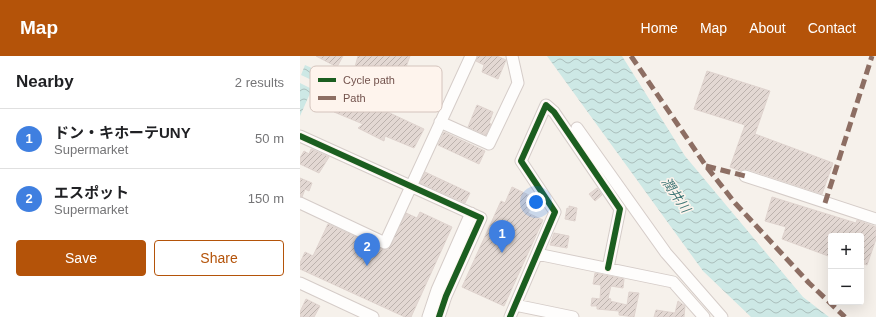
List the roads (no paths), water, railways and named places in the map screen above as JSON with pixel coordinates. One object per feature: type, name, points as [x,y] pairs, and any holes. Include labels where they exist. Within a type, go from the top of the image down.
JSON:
[{"type":"street","points":[[300,203],[384,243],[471,56]]},
{"type":"street","points":[[440,122],[490,144],[518,83],[512,56]]},
{"type":"street","points":[[510,317],[555,212],[521,161],[546,105],[554,112],[620,209],[608,268]]},
{"type":"street","points":[[577,128],[666,253],[722,317]]},
{"type":"street","points":[[300,136],[476,216]]},
{"type":"street","points":[[745,176],[876,219]]},
{"type":"street","points":[[428,317],[437,290],[476,216]]},
{"type":"street","points":[[439,317],[476,216]]},
{"type":"street","points":[[537,254],[673,282],[704,317]]},
{"type":"street","points":[[300,283],[359,314],[373,317]]},
{"type":"street","points":[[515,305],[573,317]]},
{"type":"water","name":"潤井川","points":[[547,56],[622,56],[685,156],[803,297],[829,317],[751,317],[703,271]]},
{"type":"water","points":[[305,65],[310,67],[310,79],[301,75]]},
{"type":"water","points":[[300,83],[310,88],[310,94],[300,116]]},
{"type":"place","name":"ドン・キホーテUNY","points":[[502,253]]},
{"type":"place","name":"エスポット","points":[[367,266]]}]
